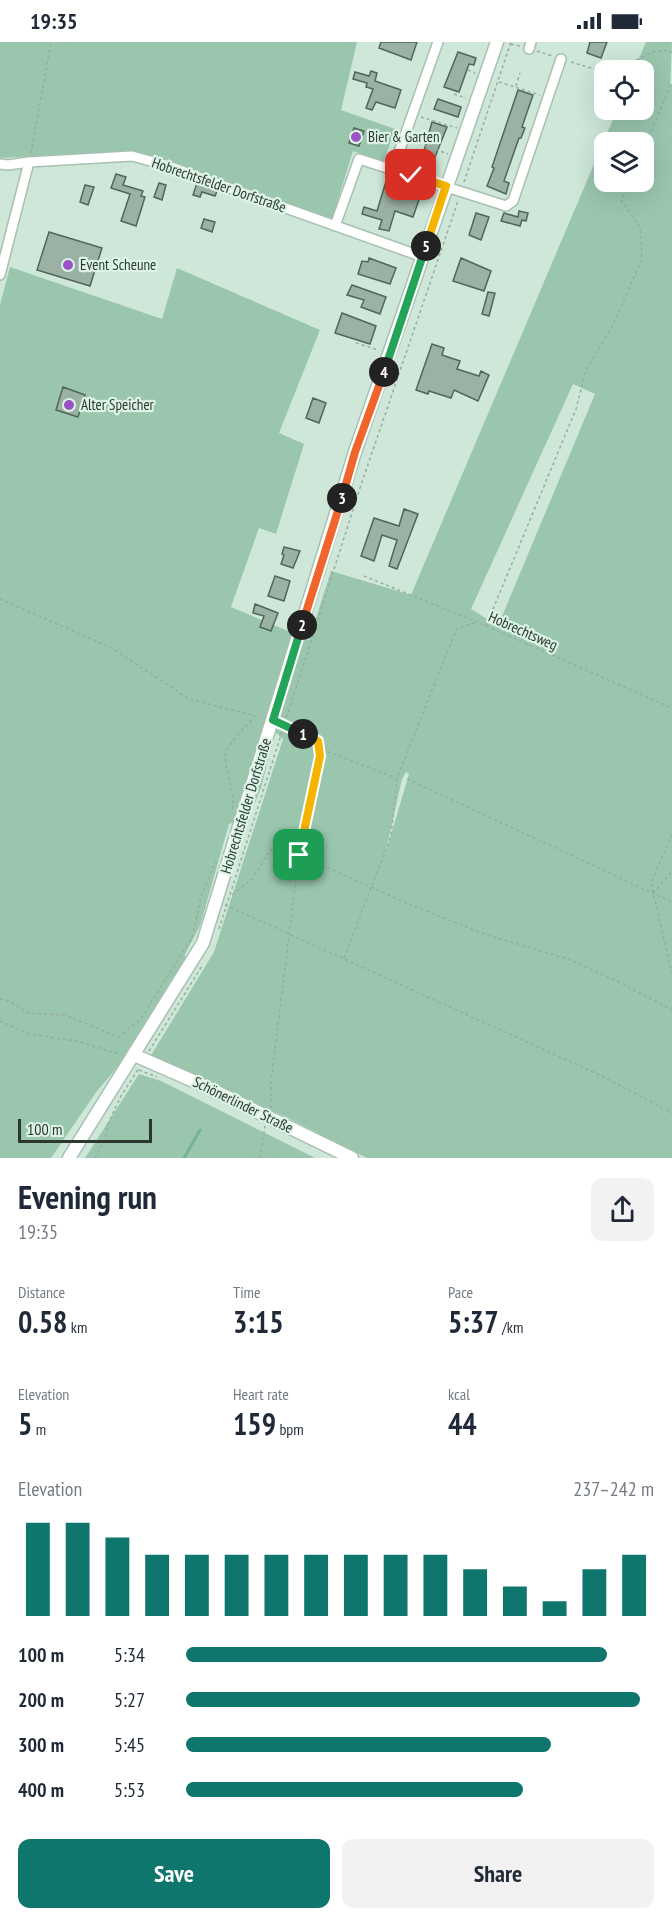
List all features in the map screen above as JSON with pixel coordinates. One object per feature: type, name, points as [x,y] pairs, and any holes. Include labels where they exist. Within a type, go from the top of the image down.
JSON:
[{"type":"street","points":[[393,169],[438,42]]},
{"type":"street","name":"Hobrechtsfelder Dorfstraße","points":[[69,1158],[203,943],[355,452],[496,42]]},
{"type":"street","points":[[335,226],[358,159],[506,206],[513,201],[561,59]]},
{"type":"street","name":"Hobrechtsfelder Dorfstraße","points":[[0,164],[132,156],[165,165],[423,257]]},
{"type":"street","points":[[0,275],[29,162]]},
{"type":"street","name":"Schönerlinder Straße","points":[[134,1055],[352,1158]]},
{"type":"path","points":[[29,162],[51,42]]},
{"type":"path","points":[[511,42],[360,488],[228,906],[602,1076],[672,1113]]},
{"type":"path","points":[[637,60],[648,53],[672,52]]},
{"type":"path","points":[[516,87],[520,73]]},
{"type":"path","points":[[498,81],[547,97]]},
{"type":"path","points":[[651,132],[672,82]]},
{"type":"path","points":[[453,94],[476,101]]},
{"type":"path","points":[[412,113],[465,131]]},
{"type":"path","points":[[404,138],[456,157]]},
{"type":"path","points":[[486,626],[576,409],[586,370],[612,327],[642,259],[640,227],[621,200],[625,192]]},
{"type":"path","points":[[356,343],[390,354]]},
{"type":"path","name":"Hobrechtsweg","points":[[364,576],[477,622],[672,708]]},
{"type":"path","points":[[0,599],[112,648],[189,699],[255,716],[227,750],[224,761],[235,799],[231,816]]},
{"type":"path","points":[[344,958],[391,836],[397,778],[457,628],[477,622]]},
{"type":"path","points":[[273,720],[318,741],[326,751],[397,778]]},
{"type":"path","points":[[260,1158],[264,1127],[273,1104],[270,1081],[288,932],[299,855],[320,756],[318,741]]},
{"type":"path","points":[[407,779],[672,902]]},
{"type":"path","points":[[672,834],[651,883],[672,974]]},
{"type":"path","points":[[231,895],[252,879],[270,850],[299,855],[487,935],[568,959],[672,1010]]},
{"type":"path","points":[[0,999],[9,1001],[28,1013],[65,1015],[118,1037],[140,1020],[192,938],[201,896],[218,856]]},
{"type":"path","points":[[652,893],[672,872]]},
{"type":"path","points":[[0,1021],[29,1034],[76,1041],[120,1054],[134,1055]]},
{"type":"path","points":[[95,1158],[105,1140],[108,1124],[121,1096],[138,1070]]},
{"type":"green space","points":[[0,42],[357,42],[341,110],[395,129],[384,161],[353,151],[332,219],[133,151],[0,158]]},
{"type":"green space","points":[[646,42],[672,42],[670,86],[672,84],[672,1158],[367,1158],[284,1116],[150,1057],[214,952],[283,739],[275,732],[261,788],[249,817],[229,824],[200,926],[185,954],[186,961],[116,1069],[97,1091],[51,1158],[0,1158],[0,305],[10,267],[162,319],[177,268],[320,330],[279,433],[304,444],[276,534],[259,528],[231,607],[309,640],[331,571],[411,595],[594,164],[594,192],[654,192],[654,132],[608,132],[613,120],[654,120],[654,60],[638,60]],"holes":[[[573,384],[595,394],[498,626],[471,609]],[[406,772],[409,774],[385,855],[402,779]]]},
{"type":"green space","points":[[139,1074],[161,1081],[315,1158],[85,1158]]},
{"type":"building","points":[[381,42],[417,42],[411,60],[379,48]]},
{"type":"building","points":[[590,42],[607,42],[601,58],[587,53]]},
{"type":"building","points":[[458,52],[476,58],[474,65],[469,64],[459,92],[444,87]]},
{"type":"building","points":[[371,71],[377,73],[375,81],[401,90],[395,108],[376,102],[372,110],[366,108],[373,89],[366,87],[367,83],[353,79],[355,72],[369,76]]},
{"type":"building","points":[[518,90],[533,95],[522,127],[525,128],[519,138],[504,181],[509,183],[506,194],[487,186]]},
{"type":"building","points":[[438,99],[461,107],[458,117],[434,109]]},
{"type":"building","points":[[432,122],[447,127],[433,162],[422,158]]},
{"type":"building","name":"Bier & Garten","points":[[354,128],[364,131],[359,146],[349,143]]},
{"type":"building","points":[[116,174],[126,177],[123,185],[143,191],[141,196],[145,197],[136,226],[121,221],[130,194],[111,188]]},
{"type":"building","points":[[388,175],[399,179],[396,186],[421,194],[413,217],[395,211],[389,231],[379,229],[382,220],[362,214],[364,207],[377,211]]},
{"type":"building","points":[[159,183],[166,185],[162,200],[154,197]]},
{"type":"building","points":[[197,183],[217,191],[215,196],[202,192],[200,197],[193,195]]},
{"type":"building","points":[[85,185],[94,187],[88,205],[80,202]]},
{"type":"building","points":[[519,211],[528,213],[526,221],[522,220],[520,226],[501,221],[504,213],[518,217]]},
{"type":"building","points":[[476,213],[489,217],[481,240],[469,235]]},
{"type":"building","points":[[204,219],[215,222],[212,232],[201,228]]},
{"type":"building","name":"Event Scheune","points":[[49,232],[102,248],[90,286],[37,270]]},
{"type":"building","points":[[369,258],[396,268],[390,284],[358,274],[362,261],[368,262]]},
{"type":"building","points":[[461,258],[491,271],[484,291],[453,281]]},
{"type":"building","points":[[352,285],[386,297],[380,314],[361,307],[364,300],[347,295]]},
{"type":"building","points":[[488,292],[495,293],[489,316],[482,314]]},
{"type":"building","points":[[342,313],[376,326],[370,344],[335,333]]},
{"type":"building","points":[[432,344],[444,348],[442,355],[460,361],[457,369],[479,376],[481,371],[489,375],[478,401],[454,390],[451,398],[429,391],[428,394],[416,390]]},
{"type":"building","name":"Alter Speicher","points":[[63,387],[85,395],[78,417],[56,410]]},
{"type":"building","points":[[313,398],[326,403],[319,423],[306,418]]},
{"type":"building","points":[[404,509],[418,514],[397,569],[389,566],[397,540],[382,535],[374,561],[361,556],[374,518],[399,526]]},
{"type":"building","points":[[284,547],[300,551],[293,568],[281,564]]},
{"type":"building","points":[[275,576],[290,581],[284,601],[268,596]]},
{"type":"building","points":[[255,604],[278,613],[271,631],[260,627],[264,616],[253,613]]},
{"type":"waterway","points":[[184,1158],[200,1130]]},
{"type":"place","name":"Bier & Garten","points":[[356,137]]},
{"type":"place","name":"Event Scheune","points":[[68,265]]},
{"type":"place","name":"Alter Speicher","points":[[69,405]]},
{"type":"route","points":[[299,855],[320,756],[318,741],[273,720],[355,452],[446,186],[411,175]]}]
